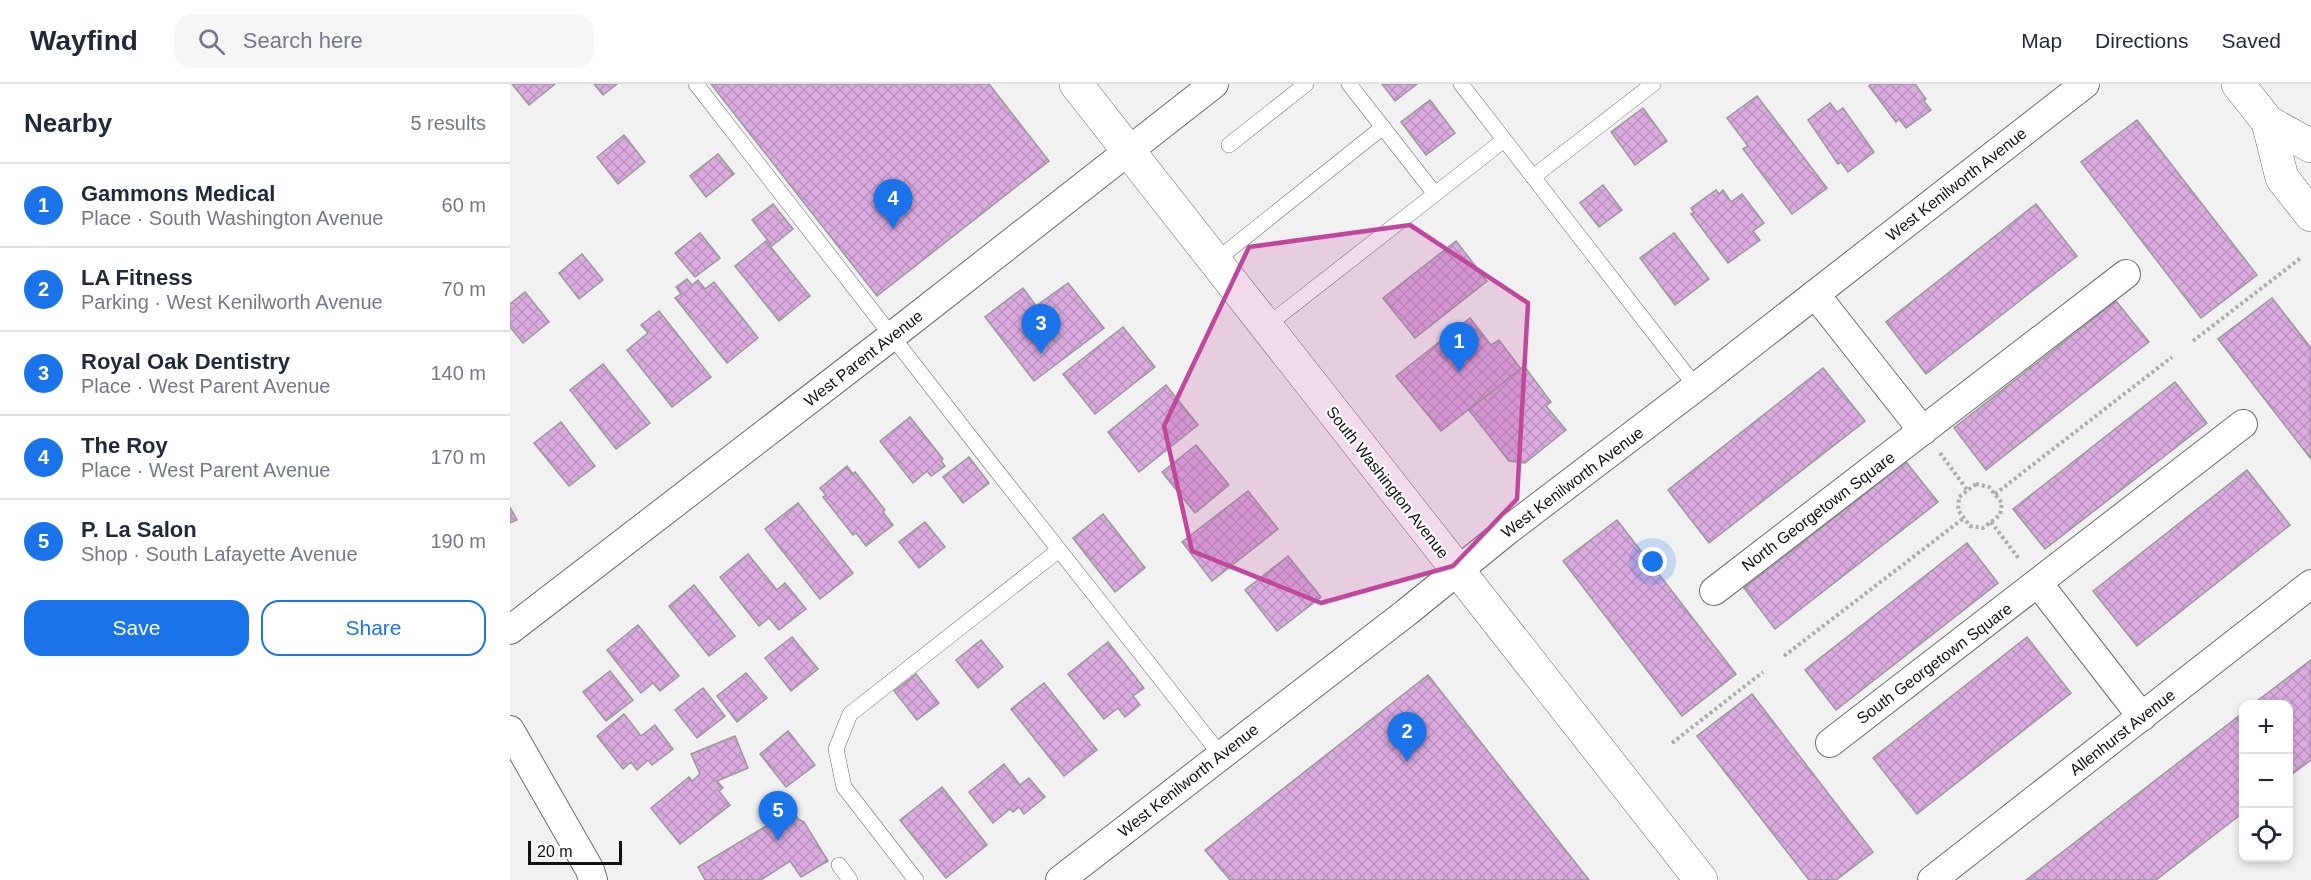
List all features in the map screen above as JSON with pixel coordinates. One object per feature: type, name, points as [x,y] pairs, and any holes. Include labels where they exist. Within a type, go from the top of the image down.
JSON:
[{"type":"main road","name":"South Washington Avenue","points":[[1076,84],[1701,880]]},
{"type":"main road","points":[[2238,84],[2268,122],[2311,146]]},
{"type":"main road","points":[[2268,122],[2282,178],[2311,215]]},
{"type":"street","name":"West Parent Avenue","points":[[510,630],[1214,84]]},
{"type":"street","name":"West Kenilworth Avenue","points":[[1060,880],[2085,84]]},
{"type":"street","name":"North Georgetown Square","points":[[1714,591],[1930,440],[2126,274]]},
{"type":"street","points":[[1815,294],[1930,440]]},
{"type":"street","name":"South Georgetown Square","points":[[1830,743],[2032,575],[2243,424]]},
{"type":"street","points":[[2032,575],[2142,717]]},
{"type":"street","name":"Allenhurst Avenue","points":[[1932,880],[2311,584]]},
{"type":"street","points":[[510,730],[590,870],[593,880]]},
{"type":"lane","points":[[696,84],[1220,754]]},
{"type":"lane","points":[[1229,145],[1306,84]]},
{"type":"lane","points":[[1349,84],[1435,194]]},
{"type":"lane","points":[[1461,84],[1696,387]]},
{"type":"lane","points":[[1533,177],[1653,84]]},
{"type":"lane","points":[[1214,262],[1383,127]]},
{"type":"lane","points":[[1265,327],[1504,140]]},
{"type":"lane","points":[[916,880],[844,787],[836,748],[850,714],[1059,550]]},
{"type":"lane","points":[[839,865],[850,880]]},
{"type":"path","points":[[2193,341],[2302,257]]},
{"type":"path","points":[[1995,494],[2172,357]]},
{"type":"path","points":[[1930,440],[1968,491]]},
{"type":"path","points":[[1976,484],[1989,487],[2002,503],[2000,515],[1983,528],[1970,526],[1958,510],[1959,497],[1968,491],[1976,484]]},
{"type":"path","points":[[1784,656],[1964,518]]},
{"type":"path","points":[[1991,522],[2032,575]]},
{"type":"path","points":[[1672,743],[1763,672]]},
{"type":"highlighted area","points":[[1410,225],[1528,303],[1517,499],[1453,566],[1321,603],[1192,551],[1164,426],[1249,247]]},
{"type":"building","points":[[512,84],[555,84],[529,105]]},
{"type":"building","points":[[594,84],[617,84],[603,95]]},
{"type":"building","points":[[711,84],[989,84],[1049,161],[877,296]]},
{"type":"building","points":[[1382,84],[1417,84],[1395,101]]},
{"type":"building","points":[[1872,84],[1915,84],[1931,110],[1906,128],[1899,119],[1896,122],[1869,86]]},
{"type":"building","points":[[1757,96],[1827,188],[1792,214],[1743,149],[1748,146],[1727,118]]},
{"type":"building","points":[[1430,100],[1455,133],[1426,155],[1401,122]]},
{"type":"building","points":[[1830,103],[1837,112],[1843,108],[1874,152],[1848,172],[1841,162],[1838,164],[1808,120]]},
{"type":"building","points":[[1643,108],[1667,141],[1635,165],[1611,132]]},
{"type":"building","points":[[2137,120],[2257,275],[2201,318],[2081,162]]},
{"type":"building","points":[[624,135],[645,162],[618,184],[597,157]]},
{"type":"building","points":[[718,154],[734,174],[706,197],[690,176]]},
{"type":"building","points":[[1603,185],[1622,210],[1599,227],[1580,203]]},
{"type":"building","points":[[1716,190],[1719,194],[1723,190],[1731,202],[1742,194],[1764,223],[1753,231],[1760,240],[1728,263],[1691,214],[1694,213],[1691,208]]},
{"type":"building","points":[[773,204],[793,229],[772,246],[752,220]]},
{"type":"building","points":[[2036,204],[2077,256],[1926,374],[1886,322]]},
{"type":"building","points":[[700,233],[720,258],[695,277],[675,253]]},
{"type":"building","points":[[1674,233],[1709,279],[1675,305],[1640,258]]},
{"type":"building","points":[[766,241],[810,296],[779,321],[735,266]]},
{"type":"building","points":[[1456,241],[1487,281],[1415,338],[1383,298]]},
{"type":"building","points":[[582,254],[603,280],[579,299],[559,273]]},
{"type":"building","points":[[687,279],[692,285],[698,280],[705,289],[714,282],[758,338],[727,363],[675,298],[681,294],[676,287]]},
{"type":"building","points":[[1068,283],[1104,328],[1034,381],[985,317],[1023,288],[1036,306]]},
{"type":"building","points":[[525,292],[549,322],[523,343],[510,327],[510,304]]},
{"type":"building","points":[[2272,298],[2311,348],[2311,459],[2218,339]]},
{"type":"building","points":[[2116,301],[2149,342],[1986,470],[1954,428]]},
{"type":"building","points":[[659,311],[711,377],[672,407],[627,350],[648,333],[641,325]]},
{"type":"building","points":[[1470,318],[1491,345],[1499,340],[1521,369],[1441,431],[1396,376]]},
{"type":"building","points":[[1123,327],[1155,367],[1095,414],[1063,374]]},
{"type":"building","points":[[603,364],[650,423],[616,449],[570,390]]},
{"type":"building","points":[[1524,366],[1551,402],[1546,406],[1566,430],[1525,463],[1509,461],[1469,410]]},
{"type":"building","points":[[1823,368],[1865,421],[1709,543],[1668,490]]},
{"type":"building","points":[[2175,382],[2207,423],[2045,549],[2013,509]]},
{"type":"building","points":[[1166,385],[1198,425],[1139,472],[1108,432]]},
{"type":"building","points":[[910,417],[943,459],[941,461],[945,466],[931,476],[927,471],[913,483],[880,441]]},
{"type":"building","points":[[561,422],[595,466],[569,486],[534,443]]},
{"type":"building","points":[[1196,445],[1229,485],[1195,513],[1162,472]]},
{"type":"building","points":[[969,457],[989,483],[963,503],[943,477]]},
{"type":"building","points":[[1906,462],[1938,502],[1775,629],[1744,588]]},
{"type":"building","points":[[847,466],[853,474],[855,472],[885,510],[883,512],[893,525],[866,546],[856,533],[853,535],[823,497],[826,495],[820,488]]},
{"type":"building","points":[[2247,470],[2290,525],[2137,646],[2093,591]]},
{"type":"building","points":[[1248,491],[1278,529],[1212,581],[1182,542]]},
{"type":"building","points":[[798,503],[853,573],[820,599],[765,529]]},
{"type":"building","points":[[510,507],[517,520],[510,523]]},
{"type":"building","points":[[1103,514],[1145,568],[1115,592],[1073,538]]},
{"type":"building","points":[[1617,520],[1736,674],[1682,716],[1563,561]]},
{"type":"building","points":[[925,522],[945,547],[919,568],[899,542]]},
{"type":"building","points":[[1967,543],[1998,583],[1836,710],[1805,670]]},
{"type":"building","points":[[748,554],[777,590],[785,583],[806,609],[779,630],[769,618],[759,626],[720,577]]},
{"type":"building","points":[[1288,556],[1321,597],[1277,631],[1245,590]]},
{"type":"building","points":[[694,585],[735,636],[709,656],[669,606]]},
{"type":"building","points":[[638,625],[679,676],[660,691],[653,683],[641,693],[607,650]]},
{"type":"building","points":[[792,637],[818,669],[791,691],[765,658]]},
{"type":"building","points":[[2027,637],[2071,693],[1917,814],[1873,758]]},
{"type":"building","points":[[981,640],[1003,667],[978,688],[956,660]]},
{"type":"building","points":[[1108,642],[1144,688],[1133,696],[1140,705],[1125,717],[1118,708],[1104,719],[1068,674]]},
{"type":"building","points":[[2311,660],[2311,760],[2293,773],[2293,700],[2258,700]]},
{"type":"building","points":[[610,671],[633,700],[606,721],[583,692]]},
{"type":"building","points":[[746,673],[767,698],[737,722],[717,696]]},
{"type":"building","points":[[916,674],[939,703],[917,720],[894,691]]},
{"type":"building","points":[[1428,675],[1589,880],[1230,880],[1205,850]]},
{"type":"building","points":[[1044,683],[1097,750],[1064,776],[1011,709]]},
{"type":"building","points":[[703,688],[725,716],[697,738],[675,710]]},
{"type":"building","points":[[1752,694],[1873,852],[1836,880],[1809,880],[1697,736]]},
{"type":"building","points":[[624,714],[641,736],[655,725],[673,749],[652,765],[648,760],[637,770],[631,762],[623,769],[597,736]]},
{"type":"building","points":[[2239,716],[2239,816],[2156,880],[2026,880]]},
{"type":"building","points":[[788,731],[815,765],[786,787],[760,754]]},
{"type":"building","points":[[735,736],[748,768],[717,781],[723,788],[719,791],[730,805],[680,844],[651,808],[689,777],[692,781],[700,774],[691,754]]},
{"type":"building","points":[[1004,764],[1020,785],[1029,778],[1045,797],[1024,814],[1019,807],[1013,812],[1010,809],[993,823],[969,792]]},
{"type":"building","points":[[942,787],[987,845],[946,878],[900,820]]},
{"type":"building","points":[[793,810],[798,819],[804,822],[828,861],[801,877],[790,861],[761,880],[705,880],[698,867]]},
{"type":"place","name":"The Roy","points":[[893,229]]},
{"type":"place","name":"Royal Oak Dentistry","points":[[1041,354]]},
{"type":"place","name":"Gammons Medical","points":[[1459,372]]},
{"type":"place","name":"LA Fitness","points":[[1407,762]]},
{"type":"place","name":"P. La Salon","points":[[778,841]]}]
